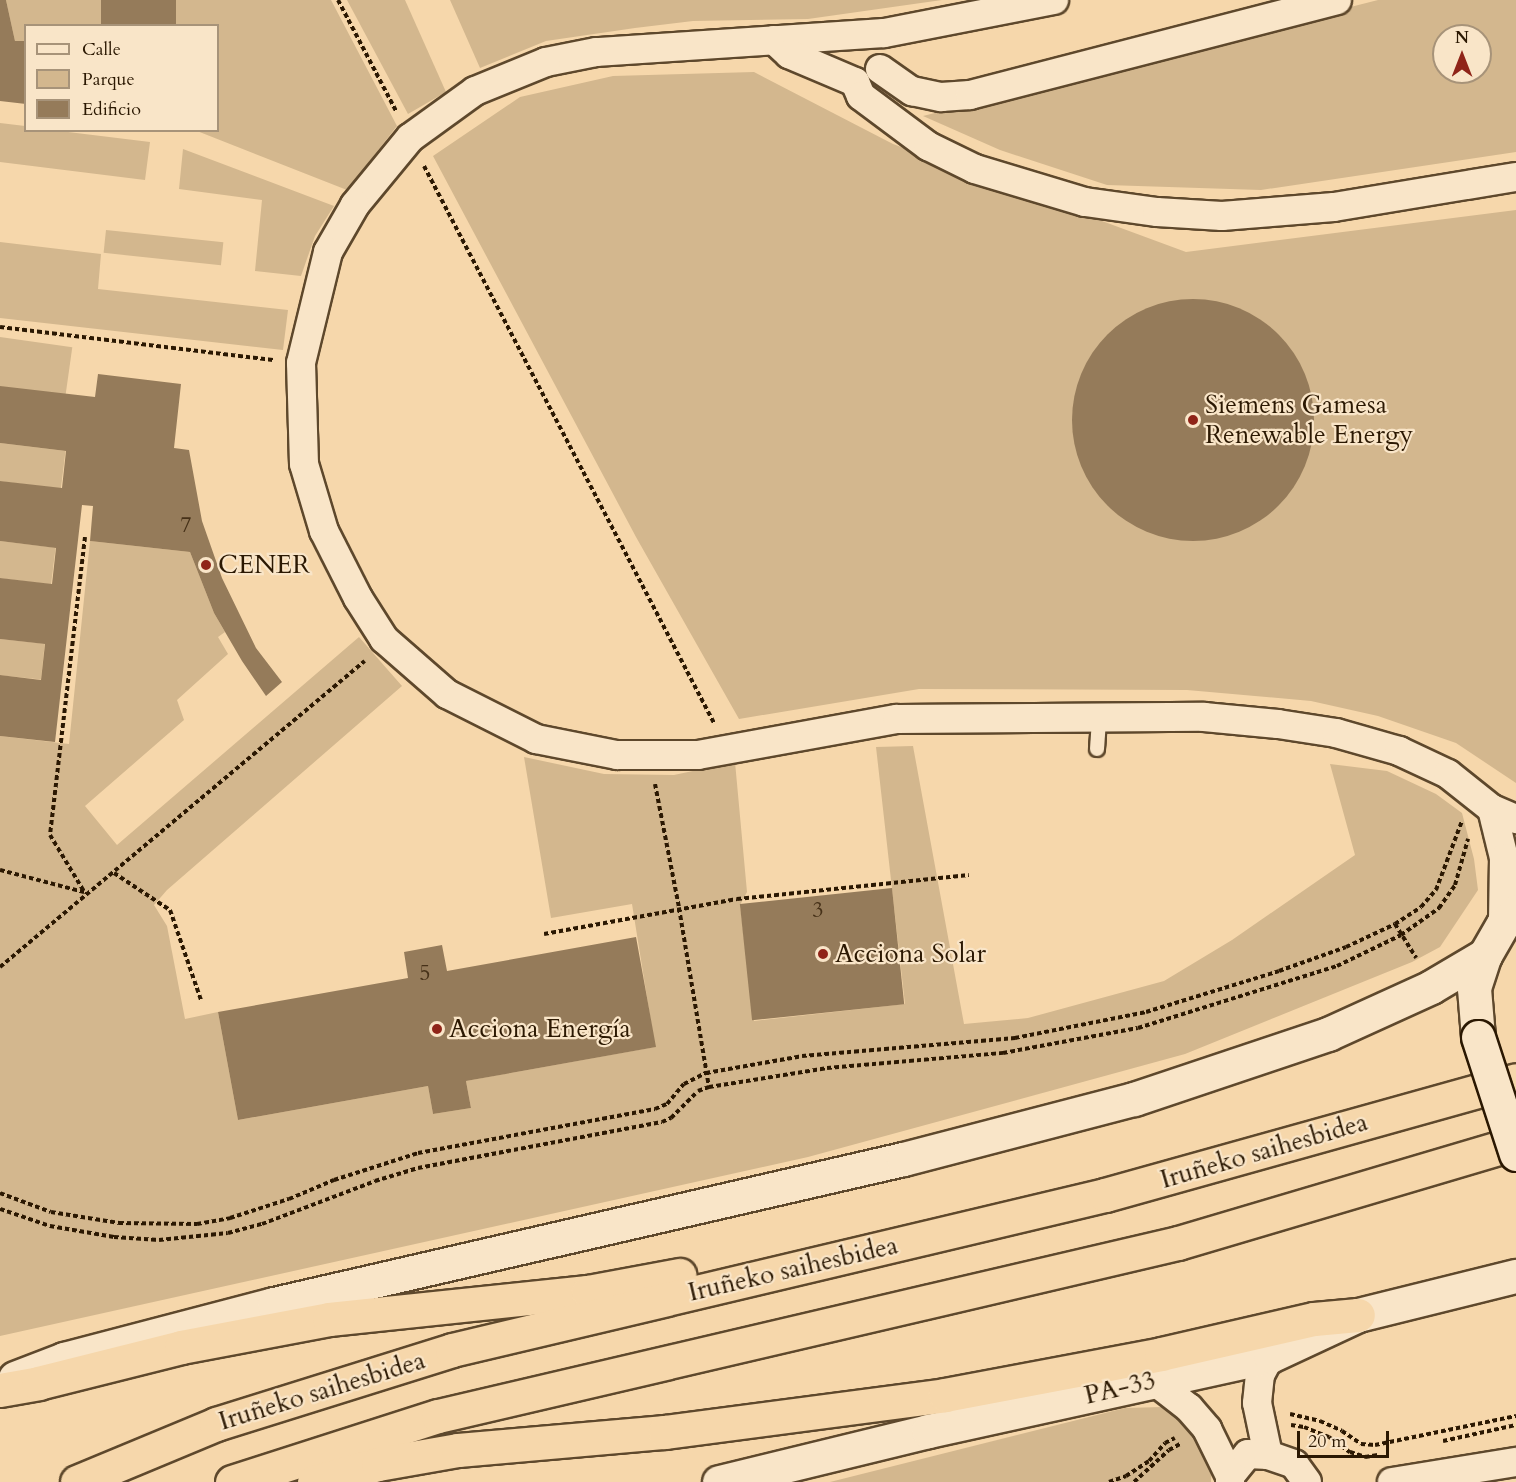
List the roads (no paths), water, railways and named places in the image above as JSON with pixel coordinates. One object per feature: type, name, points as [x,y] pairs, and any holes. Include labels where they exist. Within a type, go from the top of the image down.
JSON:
[{"type":"highway","name":"Iruñeko saihesbidea","points":[[77,1482],[216,1424],[453,1350],[1105,1195],[1516,1080]]},
{"type":"highway","points":[[232,1482],[438,1416],[1178,1243],[1516,1143]]},
{"type":"highway","points":[[0,1390],[38,1383],[181,1347],[329,1319],[588,1292],[1105,1195]]},
{"type":"highway","points":[[314,1482],[378,1464],[458,1450],[665,1432],[945,1395],[1143,1358],[1299,1322],[1358,1315]]},
{"type":"street","points":[[880,69],[912,91],[941,97],[970,95],[1337,0]]},
{"type":"street","points":[[1052,1],[884,33],[596,52],[546,62],[475,91],[410,138],[355,205],[328,252],[301,363],[304,464],[324,531],[358,598],[384,639],[447,694],[536,739],[617,755],[654,757],[698,754],[897,719],[1204,717],[1278,723],[1336,733],[1400,752],[1448,774],[1491,814],[1504,858],[1509,918],[1485,955],[1474,988],[1478,1038],[1516,1154]]},
{"type":"street","points":[[774,40],[789,54],[855,82],[868,79],[880,69],[884,33]]},
{"type":"street","points":[[855,82],[861,96],[928,146],[975,169],[1085,202],[1157,212],[1222,216],[1334,207],[1516,177]]},
{"type":"street","points":[[0,1370],[64,1359],[274,1304],[903,1159],[1134,1100],[1328,1034],[1431,987],[1485,955]]},
{"type":"street","name":"PA-33","points":[[718,1482],[1153,1380],[1270,1356],[1358,1315],[1516,1276]]},
{"type":"street","points":[[1268,1455],[1271,1420],[1257,1403],[1260,1375],[1270,1356]]},
{"type":"street","points":[[0,1383],[64,1359]]},
{"type":"street","points":[[1153,1380],[1189,1408],[1195,1436],[1230,1479],[1248,1454],[1268,1455],[1294,1464],[1307,1482]]},
{"type":"street","points":[[1392,1482],[1516,1462]]},
{"type":"lane","points":[[1097,749],[1099,717]]},
{"type":"place","name":"Siemens Gamesa Renewable Energy","points":[[1193,420]]},
{"type":"place","name":"CENER","points":[[206,565]]},
{"type":"place","name":"Acciona Solar","points":[[823,954]]},
{"type":"place","name":"Acciona Energía","points":[[437,1029]]}]
